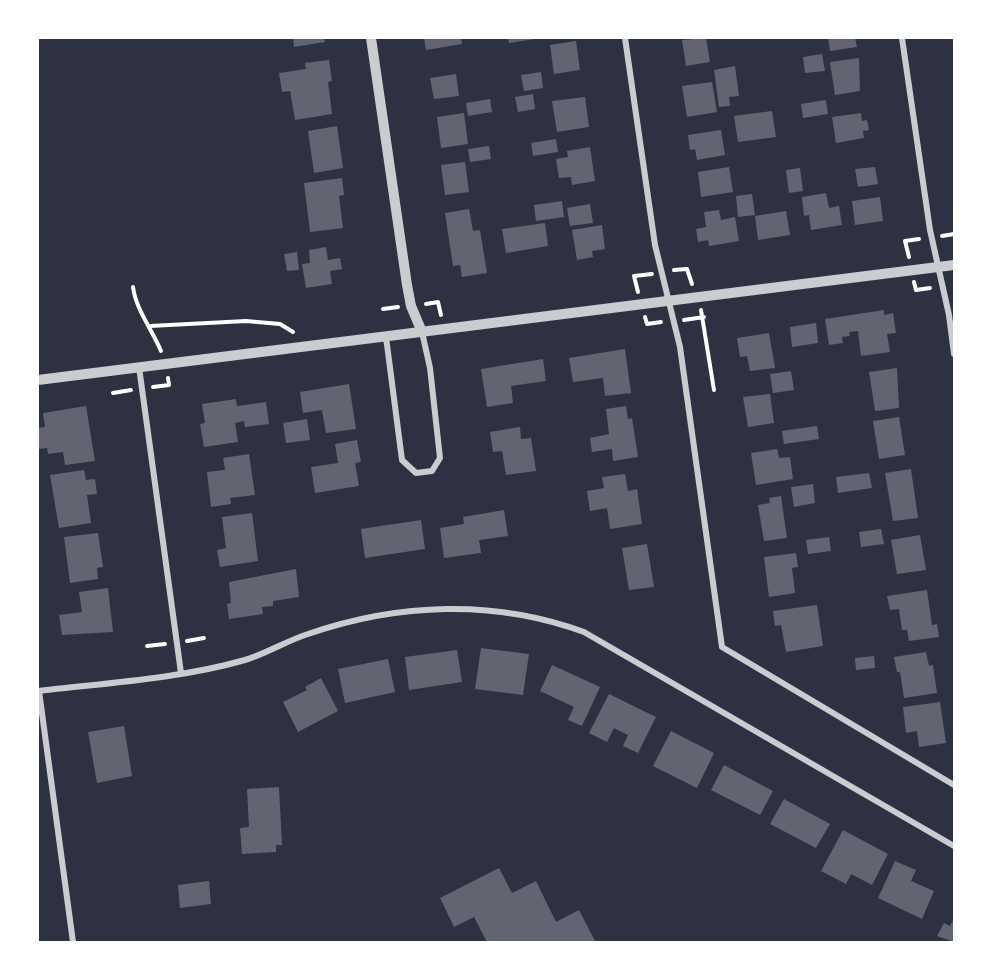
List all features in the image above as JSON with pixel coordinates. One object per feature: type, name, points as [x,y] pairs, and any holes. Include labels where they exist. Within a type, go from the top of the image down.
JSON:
[{"type":"street","points":[[371,38],[407,285],[411,306],[422,332],[430,368],[440,458],[432,471],[416,473],[402,460],[386,337]]},
{"type":"street","points":[[626,38],[655,245],[680,347],[722,647],[954,785]]},
{"type":"street","points":[[902,38],[930,230],[954,354]]},
{"type":"street","points":[[38,380],[669,303],[954,265]]},
{"type":"street","points":[[140,367],[180,673]]},
{"type":"street","points":[[73,942],[38,691],[180,673],[246,660],[306,635],[341,624],[405,612],[468,608],[547,618],[584,632],[954,846]]},
{"type":"path","points":[[133,287],[135,302],[150,326],[246,321],[280,324],[293,332]]},
{"type":"path","points":[[704,317],[714,390]]},
{"type":"building","points":[[293,38],[324,38],[325,42],[294,47]]},
{"type":"building","points":[[424,38],[461,38],[462,44],[426,50]]},
{"type":"building","points":[[508,38],[535,38],[535,39],[509,43]]},
{"type":"building","points":[[706,38],[710,62],[686,66],[682,40]]},
{"type":"building","points":[[828,38],[855,38],[857,47],[830,51]]},
{"type":"building","points":[[576,41],[580,70],[554,74],[550,45]]},
{"type":"building","points":[[822,54],[825,71],[805,73],[803,57]]},
{"type":"building","points":[[859,58],[860,91],[835,95],[830,62]]},
{"type":"building","points":[[329,60],[332,81],[328,82],[332,114],[295,120],[290,91],[282,92],[279,73],[306,69],[305,63]]},
{"type":"building","points":[[735,66],[739,96],[729,97],[730,106],[719,107],[714,70]]},
{"type":"building","points":[[541,72],[543,88],[524,91],[521,75]]},
{"type":"building","points":[[456,74],[459,96],[434,99],[430,78]]},
{"type":"building","points":[[712,82],[717,112],[687,117],[682,86]]},
{"type":"building","points":[[533,94],[535,109],[518,112],[515,97]]},
{"type":"building","points":[[585,97],[589,127],[557,132],[552,101]]},
{"type":"building","points":[[490,99],[492,112],[468,116],[466,103]]},
{"type":"building","points":[[826,100],[828,114],[803,118],[801,104]]},
{"type":"building","points":[[772,111],[776,137],[738,142],[734,116]]},
{"type":"building","points":[[464,113],[468,144],[441,148],[437,117]]},
{"type":"building","points":[[861,113],[862,121],[867,120],[869,130],[863,131],[864,138],[836,143],[832,117]]},
{"type":"building","points":[[337,126],[343,168],[314,173],[308,131]]},
{"type":"building","points":[[721,130],[725,155],[697,160],[695,149],[690,150],[688,135]]},
{"type":"building","points":[[556,139],[558,152],[533,156],[531,143]]},
{"type":"building","points":[[489,146],[491,159],[470,162],[468,149]]},
{"type":"building","points":[[590,147],[595,181],[572,185],[571,177],[559,178],[556,159],[568,157],[567,151]]},
{"type":"building","points":[[465,162],[469,192],[445,195],[441,165]]},
{"type":"building","points":[[729,167],[733,192],[701,197],[698,172]]},
{"type":"building","points":[[875,167],[878,184],[858,187],[855,169]]},
{"type":"building","points":[[800,168],[803,191],[789,193],[786,170]]},
{"type":"building","points":[[342,178],[344,195],[339,196],[343,228],[310,232],[304,183]]},
{"type":"building","points":[[826,193],[829,208],[839,206],[842,225],[811,230],[809,215],[804,216],[802,197]]},
{"type":"building","points":[[752,194],[755,215],[738,217],[736,196]]},
{"type":"building","points":[[880,197],[883,221],[855,225],[852,201]]},
{"type":"building","points":[[562,201],[564,217],[536,221],[534,205]]},
{"type":"building","points":[[590,204],[593,223],[570,226],[567,208]]},
{"type":"building","points":[[469,209],[473,231],[480,230],[487,273],[462,277],[460,265],[453,266],[445,213]]},
{"type":"building","points":[[719,210],[721,220],[735,217],[739,241],[709,246],[708,240],[698,242],[696,229],[706,227],[704,212]]},
{"type":"building","points":[[786,211],[790,235],[758,240],[755,216]]},
{"type":"building","points":[[545,223],[548,246],[506,253],[502,229]]},
{"type":"building","points":[[602,225],[605,249],[592,251],[593,257],[577,260],[572,230]]},
{"type":"building","points":[[326,247],[328,260],[340,258],[342,269],[330,271],[332,284],[306,288],[302,264],[310,263],[309,250]]},
{"type":"building","points":[[297,252],[299,270],[287,271],[284,254]]},
{"type":"building","points":[[884,310],[884,315],[893,313],[896,333],[887,334],[890,352],[861,356],[858,331],[849,332],[850,336],[842,337],[843,343],[829,345],[825,319]]},
{"type":"building","points":[[816,323],[818,343],[792,347],[790,327]]},
{"type":"building","points":[[769,333],[775,368],[750,371],[747,356],[740,357],[737,338]]},
{"type":"building","points":[[625,349],[631,393],[605,396],[603,378],[573,382],[569,358]]},
{"type":"building","points":[[543,359],[546,381],[511,386],[513,403],[487,407],[481,369]]},
{"type":"building","points":[[897,368],[899,408],[875,411],[869,372]]},
{"type":"building","points":[[791,371],[794,390],[773,393],[770,374]]},
{"type":"building","points":[[349,384],[356,429],[326,433],[322,410],[303,413],[300,392]]},
{"type":"building","points":[[770,394],[774,423],[748,427],[743,397]]},
{"type":"building","points":[[236,399],[237,406],[266,402],[269,424],[245,427],[244,421],[235,423],[238,442],[204,447],[200,424],[205,423],[202,404]]},
{"type":"building","points":[[86,406],[95,461],[65,465],[63,452],[48,454],[47,448],[38,449],[38,428],[45,427],[43,413]]},
{"type":"building","points":[[626,406],[628,419],[632,418],[638,457],[613,461],[612,449],[592,452],[590,438],[609,434],[606,409]]},
{"type":"building","points":[[899,417],[905,455],[879,459],[873,421]]},
{"type":"building","points":[[307,419],[310,440],[286,443],[283,423]]},
{"type":"building","points":[[817,426],[819,439],[784,444],[782,431]]},
{"type":"building","points":[[520,427],[521,439],[531,438],[536,471],[506,475],[502,451],[493,452],[490,432]]},
{"type":"building","points":[[357,440],[361,462],[355,463],[359,486],[315,493],[311,467],[338,463],[335,444]]},
{"type":"building","points":[[777,449],[779,458],[790,457],[793,479],[756,485],[751,453]]},
{"type":"building","points":[[249,454],[255,495],[230,498],[231,504],[211,507],[207,472],[225,470],[223,458]]},
{"type":"building","points":[[911,469],[918,518],[893,521],[885,473]]},
{"type":"building","points":[[84,470],[86,480],[95,479],[97,494],[87,495],[91,523],[59,528],[50,475]]},
{"type":"building","points":[[869,473],[872,488],[838,493],[836,477]]},
{"type":"building","points":[[625,474],[628,491],[637,489],[642,524],[610,529],[607,508],[590,511],[587,491],[604,488],[602,477]]},
{"type":"building","points":[[813,484],[815,503],[794,507],[791,487]]},
{"type":"building","points":[[781,496],[787,538],[764,541],[758,505],[770,503],[769,498]]},
{"type":"building","points":[[504,510],[508,536],[479,540],[481,553],[444,558],[440,528],[464,524],[463,517]]},
{"type":"building","points":[[252,513],[258,561],[220,567],[217,550],[226,548],[222,517]]},
{"type":"building","points":[[421,520],[425,549],[365,558],[361,529]]},
{"type":"building","points":[[881,529],[884,544],[861,547],[859,532]]},
{"type":"building","points":[[98,533],[103,567],[97,568],[98,579],[70,583],[64,537]]},
{"type":"building","points":[[920,535],[926,570],[897,574],[891,540]]},
{"type":"building","points":[[829,537],[831,551],[808,554],[806,540]]},
{"type":"building","points":[[647,544],[654,587],[629,590],[622,548]]},
{"type":"building","points":[[796,553],[798,567],[792,568],[795,593],[769,597],[764,557]]},
{"type":"building","points":[[296,569],[299,597],[273,601],[273,606],[262,607],[263,614],[229,619],[227,604],[231,603],[229,582]]},
{"type":"building","points":[[108,588],[113,632],[62,635],[59,615],[82,612],[79,592]]},
{"type":"building","points":[[927,590],[932,625],[937,624],[939,637],[909,641],[907,630],[902,630],[899,609],[890,610],[887,596]]},
{"type":"building","points":[[817,605],[823,646],[786,652],[781,625],[775,626],[773,611]]},
{"type":"building","points":[[481,648],[529,654],[523,695],[475,689]]},
{"type":"building","points":[[457,650],[462,682],[409,690],[405,657]]},
{"type":"building","points":[[926,652],[929,666],[933,665],[937,693],[904,698],[900,672],[897,672],[894,657]]},
{"type":"building","points":[[874,656],[875,668],[856,670],[855,658]]},
{"type":"building","points":[[388,659],[395,692],[345,703],[338,669]]},
{"type":"building","points":[[552,665],[600,687],[582,726],[568,720],[574,707],[540,691]]},
{"type":"building","points":[[321,678],[338,711],[298,732],[283,702],[307,690],[305,687]]},
{"type":"building","points":[[609,694],[656,717],[638,753],[623,746],[628,735],[614,728],[607,742],[589,733]]},
{"type":"building","points":[[940,702],[946,743],[919,747],[917,731],[906,733],[903,707]]},
{"type":"building","points":[[124,726],[132,776],[97,783],[88,732]]},
{"type":"building","points":[[671,731],[714,753],[697,788],[653,766]]},
{"type":"building","points":[[724,765],[773,791],[760,815],[711,790]]},
{"type":"building","points":[[279,787],[282,845],[276,845],[276,852],[242,854],[240,828],[249,827],[247,789]]},
{"type":"building","points":[[784,799],[830,824],[816,848],[770,824]]},
{"type":"building","points":[[843,830],[888,854],[872,885],[851,874],[846,884],[821,871]]},
{"type":"building","points":[[895,861],[916,870],[911,881],[934,891],[922,919],[878,898]]},
{"type":"building","points":[[499,868],[512,893],[536,881],[556,922],[579,910],[595,941],[487,942],[474,917],[454,927],[440,898]]},
{"type":"building","points":[[209,881],[211,904],[180,908],[178,885]]},
{"type":"building","points":[[954,918],[954,942],[937,936],[944,923],[950,926]]}]
